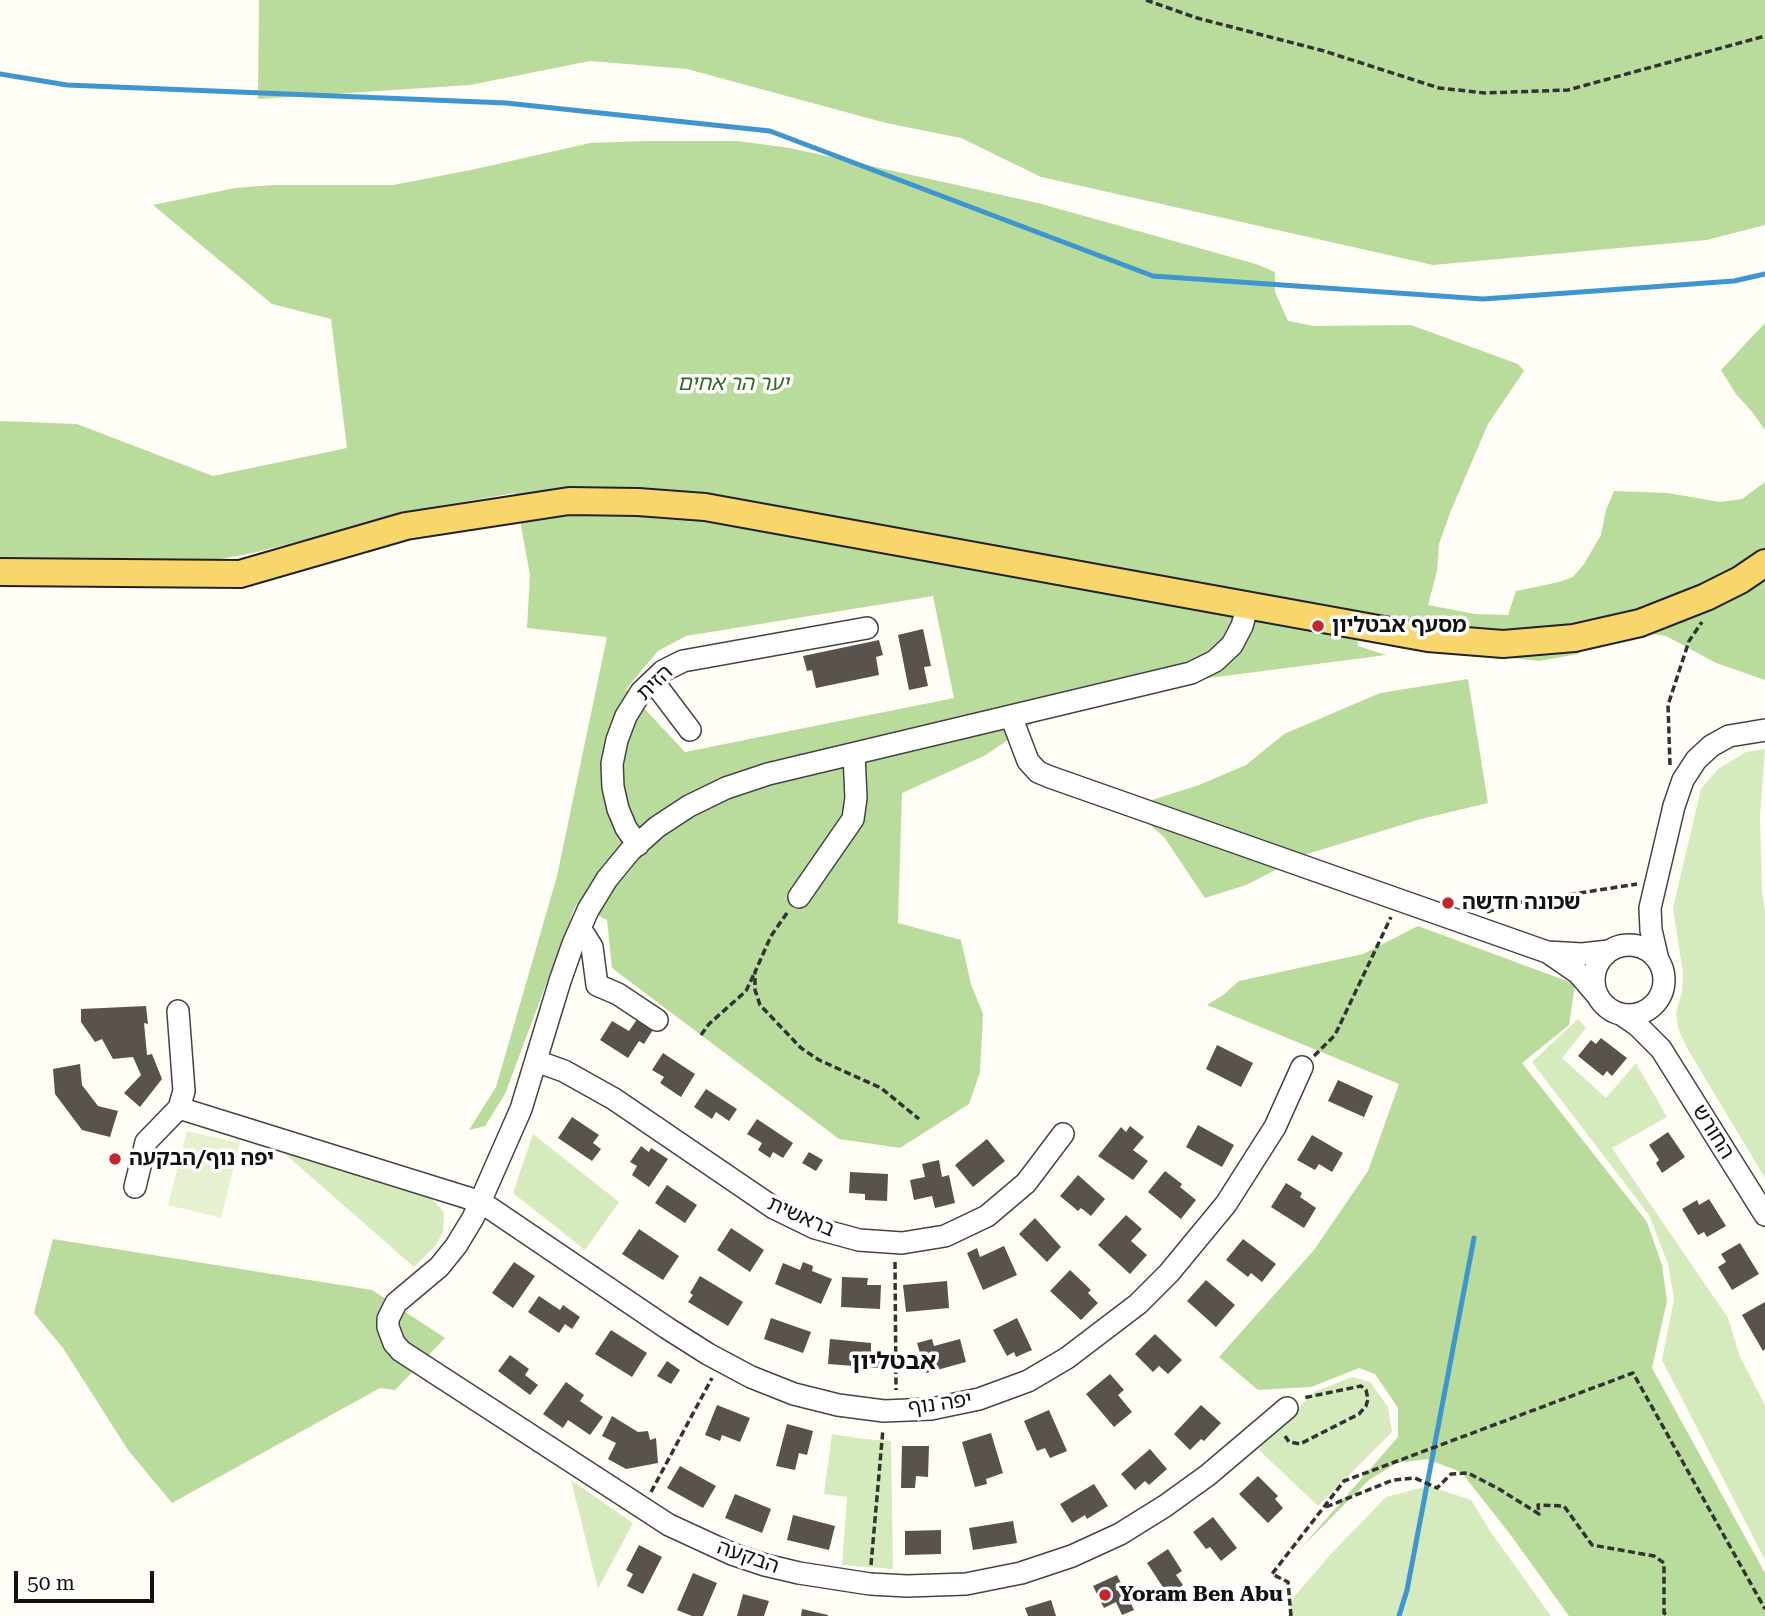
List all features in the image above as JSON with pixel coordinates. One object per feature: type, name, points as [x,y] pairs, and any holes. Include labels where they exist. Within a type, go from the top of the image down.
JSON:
[{"type":"main road","points":[[0,572],[240,574],[405,526],[569,501],[638,502],[705,507],[1428,638],[1503,644],[1585,636],[1640,623],[1706,597],[1740,580],[1765,563]]},
{"type":"street","name":"הבקעה","points":[[1248,604],[1242,626],[1232,645],[1215,661],[1191,673],[768,774],[726,788],[689,806],[657,827],[607,880],[580,928],[564,969],[516,1122],[481,1202],[456,1246],[439,1268],[396,1303],[388,1319],[390,1335],[401,1351],[642,1509],[700,1540],[754,1561],[799,1573],[870,1584],[966,1584],[1021,1573],[1072,1556],[1120,1534],[1166,1506],[1208,1475],[1280,1414]]},
{"type":"street","name":"הזית","points":[[638,845],[626,828],[618,809],[612,764],[626,716],[641,692],[664,670],[680,662],[867,628]]},
{"type":"street","points":[[653,681],[690,730]]},
{"type":"street","points":[[1011,716],[1028,761],[1042,774],[1547,952],[1578,972],[1604,1005],[1621,1014],[1642,1012],[1658,1000],[1664,980],[1651,930],[1654,891],[1674,806],[1683,780],[1696,760],[1711,746],[1729,736],[1765,730]]},
{"type":"street","points":[[799,897],[853,819],[856,798],[854,754]]},
{"type":"street","points":[[1596,993],[1594,973],[1599,960],[1639,927],[1654,891]]},
{"type":"street","points":[[580,928],[592,947],[597,985],[618,993],[657,1020]]},
{"type":"street","points":[[1547,952],[1582,954],[1615,948],[1642,947],[1658,960]]},
{"type":"street","name":"החורש","points":[[1658,1000],[1656,1024],[1661,1049]]},
{"type":"street","points":[[135,1187],[146,1142],[179,1108],[184,1091],[178,1011]]},
{"type":"street","name":"החורש","points":[[1621,1014],[1642,1029],[1661,1049],[1765,1215]]},
{"type":"street","name":"בראשית","points":[[536,1061],[564,1071],[614,1099],[774,1208],[816,1228],[848,1237],[895,1242],[945,1236],[987,1216],[1026,1183],[1063,1134]]},
{"type":"street","name":"יפה נוף","points":[[179,1108],[481,1202],[667,1328],[751,1377],[794,1394],[838,1405],[890,1410],[931,1409],[979,1399],[1028,1381],[1067,1358],[1129,1311],[1169,1273],[1226,1204],[1275,1127],[1303,1067]]},
{"type":"path","points":[[1146,0],[1197,18],[1324,51],[1439,88],[1485,93],[1568,90],[1765,36]]},
{"type":"path","points":[[1671,772],[1668,705],[1689,641],[1703,620]]},
{"type":"path","points":[[1467,924],[1491,909],[1516,903],[1654,891]]},
{"type":"path","points":[[701,1035],[709,1024],[746,991],[771,936],[799,897]]},
{"type":"path","points":[[1303,1067],[1335,1035],[1399,900]]},
{"type":"path","points":[[755,972],[755,990],[760,1005],[801,1048],[819,1060],[881,1088],[919,1119]]},
{"type":"path","points":[[870,1584],[890,1410],[895,1242]]},
{"type":"path","points":[[642,1509],[721,1361]]},
{"type":"path","points":[[1291,1616],[1288,1583],[1272,1574],[1344,1481],[1633,1373],[1765,1609]]},
{"type":"path","points":[[1361,1386],[1368,1399],[1359,1414],[1300,1444],[1289,1442],[1280,1414],[1296,1399],[1361,1386]]},
{"type":"path","points":[[1324,1508],[1393,1480],[1415,1478],[1437,1489],[1451,1474],[1468,1473],[1539,1514],[1538,1506],[1564,1506],[1592,1545],[1654,1556],[1664,1563],[1664,1613],[1668,1616]]},
{"type":"green space","points":[[259,0],[1765,0],[1765,225],[1707,240],[1433,265],[1041,177],[961,138],[886,123],[687,69],[590,61],[470,85],[258,99]]},
{"type":"green space","name":"יער הר אחים","points":[[738,141],[790,148],[1038,203],[1256,264],[1275,272],[1275,292],[1288,321],[1314,326],[1411,325],[1518,364],[1524,371],[1488,424],[1450,513],[1439,544],[1437,571],[1428,605],[1475,614],[1508,615],[1516,591],[1573,577],[1601,535],[1606,510],[1614,491],[1668,493],[1720,502],[1742,499],[1765,482],[1765,680],[1716,663],[1666,636],[1652,634],[1590,645],[1578,654],[1539,661],[1436,649],[1402,649],[1357,634],[1358,646],[1386,655],[1148,686],[1039,719],[984,756],[902,793],[898,923],[961,940],[971,984],[983,1014],[980,1072],[969,1104],[900,1148],[839,1139],[612,968],[607,920],[576,904],[505,1094],[485,1126],[469,1130],[496,1087],[557,876],[607,637],[527,628],[530,575],[515,493],[433,507],[253,553],[209,561],[74,562],[0,558],[0,421],[77,424],[213,476],[347,448],[331,319],[272,304],[153,205],[235,188],[273,185],[393,185],[590,143]],"holes":[[[933,596],[954,698],[685,752],[626,689],[658,651],[686,636]]]},
{"type":"green space","points":[[1765,323],[1765,430],[1721,370]]},
{"type":"green space","points":[[1468,679],[1488,803],[1421,819],[1307,854],[1246,885],[1205,898],[1164,837],[1130,807],[1199,785],[1246,765],[1284,734],[1380,693]]},
{"type":"green space","points":[[1765,749],[1760,817],[1765,912],[1765,1178],[1687,1048],[1678,1028],[1676,1013],[1682,992],[1683,973],[1673,908],[1701,789],[1718,769],[1746,752]]},
{"type":"green space","points":[[1418,926],[1575,984],[1569,1025],[1522,1063],[1647,1222],[1662,1265],[1667,1301],[1652,1368],[1765,1573],[1765,1616],[1569,1616],[1461,1472],[1427,1459],[1397,1463],[1369,1480],[1300,1549],[1398,1437],[1398,1408],[1375,1374],[1359,1368],[1311,1387],[1258,1390],[1219,1357],[1314,1250],[1368,1171],[1399,1084],[1207,1005],[1239,981],[1363,954]]},
{"type":"green space","points":[[1578,1019],[1586,1028],[1562,1058],[1606,1098],[1636,1063],[1667,1117],[1612,1148],[1728,1318],[1740,1357],[1765,1405],[1765,1560],[1662,1360],[1674,1299],[1668,1264],[1649,1215],[1532,1062]]},
{"type":"green space","points":[[187,1131],[240,1143],[221,1218],[168,1205]]},
{"type":"green space","points":[[533,1134],[619,1202],[585,1250],[513,1193]]},
{"type":"green space","points":[[284,1153],[430,1197],[444,1212],[443,1232],[436,1245],[414,1267]]},
{"type":"green space","points":[[53,1239],[372,1290],[445,1338],[395,1390],[380,1388],[172,1503],[128,1450],[63,1348],[34,1313]]},
{"type":"green space","points":[[1352,1377],[1370,1382],[1388,1407],[1392,1432],[1318,1506],[1258,1449],[1314,1392]]},
{"type":"green space","points":[[832,1434],[891,1441],[893,1569],[842,1565],[847,1497],[824,1494]]},
{"type":"green space","points":[[571,1480],[633,1523],[598,1589]]},
{"type":"green space","points":[[1429,1486],[1471,1500],[1551,1616],[1288,1616],[1293,1598],[1386,1497]]},
{"type":"building","points":[[923,629],[931,666],[924,667],[928,686],[909,690],[898,635]]},
{"type":"building","points":[[879,640],[883,655],[876,657],[879,675],[816,688],[812,670],[807,671],[803,656]]},
{"type":"building","points":[[146,1006],[148,1024],[144,1023],[147,1055],[152,1054],[162,1079],[140,1107],[124,1093],[141,1075],[133,1057],[113,1059],[102,1039],[95,1042],[81,1022],[81,1009]]},
{"type":"building","points":[[638,1018],[654,1028],[644,1044],[639,1041],[628,1058],[600,1040],[612,1021],[629,1031]]},
{"type":"building","points":[[1601,1038],[1627,1058],[1612,1076],[1607,1071],[1603,1076],[1578,1056],[1591,1040],[1596,1044]]},
{"type":"building","points":[[1217,1045],[1253,1063],[1241,1087],[1206,1069]]},
{"type":"building","points":[[663,1053],[695,1074],[681,1097],[660,1083],[664,1077],[652,1070]]},
{"type":"building","points":[[80,1064],[82,1085],[98,1106],[118,1111],[110,1137],[82,1130],[55,1094],[53,1069]]},
{"type":"building","points":[[1338,1080],[1373,1096],[1364,1117],[1328,1101]]},
{"type":"building","points":[[706,1089],[737,1109],[729,1121],[716,1112],[712,1119],[694,1107]]},
{"type":"building","points":[[572,1117],[599,1135],[593,1143],[601,1149],[592,1161],[558,1138]]},
{"type":"building","points":[[757,1119],[793,1143],[783,1158],[773,1152],[770,1158],[758,1150],[762,1143],[747,1134]]},
{"type":"building","points":[[1198,1125],[1234,1145],[1222,1167],[1186,1147]]},
{"type":"building","points":[[1130,1126],[1144,1137],[1133,1150],[1148,1161],[1133,1180],[1098,1156],[1121,1127],[1126,1132]]},
{"type":"building","points":[[1668,1132],[1685,1157],[1662,1173],[1656,1163],[1659,1160],[1649,1145]]},
{"type":"building","points":[[1312,1135],[1343,1153],[1332,1172],[1319,1164],[1315,1170],[1297,1160]]},
{"type":"building","points":[[987,1139],[1005,1161],[973,1187],[955,1165]]},
{"type":"building","points":[[641,1146],[649,1152],[651,1148],[668,1159],[649,1187],[632,1175],[637,1166],[630,1162]]},
{"type":"building","points":[[809,1152],[823,1160],[816,1171],[802,1163]]},
{"type":"building","points":[[939,1160],[942,1177],[949,1175],[955,1203],[935,1208],[932,1196],[914,1200],[910,1180],[925,1177],[922,1164]]},
{"type":"building","points":[[1165,1171],[1182,1184],[1180,1187],[1196,1200],[1181,1219],[1148,1192]]},
{"type":"building","points":[[850,1172],[888,1174],[887,1201],[865,1200],[865,1194],[849,1193]]},
{"type":"building","points":[[1078,1175],[1105,1199],[1091,1216],[1081,1208],[1078,1211],[1060,1196]]},
{"type":"building","points":[[1286,1183],[1302,1193],[1300,1197],[1316,1208],[1304,1228],[1271,1207]]},
{"type":"building","points":[[667,1185],[697,1205],[685,1223],[655,1203]]},
{"type":"building","points":[[1709,1199],[1726,1226],[1707,1237],[1704,1232],[1698,1235],[1682,1209],[1697,1200],[1699,1205]]},
{"type":"building","points":[[1126,1215],[1142,1229],[1131,1241],[1147,1255],[1130,1274],[1098,1245]]},
{"type":"building","points":[[1035,1218],[1061,1247],[1047,1262],[1019,1234]]},
{"type":"building","points":[[731,1228],[764,1250],[750,1272],[717,1250]]},
{"type":"building","points":[[639,1229],[679,1256],[663,1280],[622,1254]]},
{"type":"building","points":[[1243,1239],[1276,1264],[1262,1282],[1251,1273],[1248,1277],[1226,1260]]},
{"type":"building","points":[[1740,1243],[1759,1274],[1732,1290],[1718,1267],[1726,1262],[1721,1254]]},
{"type":"building","points":[[1004,1246],[1017,1275],[983,1290],[967,1253],[977,1248],[980,1257]]},
{"type":"building","points":[[514,1262],[535,1276],[513,1308],[492,1293]]},
{"type":"building","points":[[803,1262],[813,1266],[812,1271],[832,1279],[821,1304],[775,1284],[783,1263],[800,1270]]},
{"type":"building","points":[[1070,1270],[1091,1290],[1088,1293],[1098,1303],[1081,1320],[1050,1291]]},
{"type":"building","points":[[700,1276],[743,1302],[728,1326],[688,1302]]},
{"type":"building","points":[[842,1277],[868,1278],[867,1285],[881,1285],[880,1309],[841,1307]]},
{"type":"building","points":[[1206,1280],[1235,1305],[1216,1327],[1187,1301]]},
{"type":"building","points":[[947,1281],[949,1308],[906,1312],[903,1285]]},
{"type":"building","points":[[539,1296],[560,1310],[563,1305],[580,1317],[572,1329],[565,1324],[559,1333],[528,1312]]},
{"type":"building","points":[[1765,1302],[1765,1349],[1763,1351],[1742,1315]]},
{"type":"building","points":[[771,1318],[811,1332],[803,1353],[764,1339]]},
{"type":"building","points":[[1017,1318],[1032,1350],[1016,1357],[1014,1352],[1007,1356],[993,1330]]},
{"type":"building","points":[[611,1330],[647,1353],[632,1377],[595,1354]]},
{"type":"building","points":[[1155,1334],[1182,1360],[1168,1374],[1159,1366],[1153,1372],[1135,1354]]},
{"type":"building","points":[[830,1339],[871,1343],[871,1353],[882,1354],[880,1368],[828,1364]]},
{"type":"building","points":[[932,1339],[934,1346],[960,1339],[966,1362],[926,1373],[917,1343]]},
{"type":"building","points":[[510,1355],[529,1369],[525,1375],[538,1385],[530,1395],[498,1371]]},
{"type":"building","points":[[667,1361],[680,1370],[671,1384],[657,1376]]},
{"type":"building","points":[[1110,1374],[1124,1390],[1118,1395],[1132,1412],[1114,1427],[1086,1394]]},
{"type":"building","points":[[566,1382],[584,1395],[580,1401],[603,1417],[590,1435],[568,1420],[563,1428],[543,1414]]},
{"type":"building","points":[[717,1405],[750,1418],[740,1442],[722,1435],[720,1441],[705,1435]]},
{"type":"building","points":[[1201,1405],[1221,1423],[1204,1441],[1201,1439],[1190,1450],[1174,1434]]},
{"type":"building","points":[[1049,1410],[1067,1451],[1050,1458],[1045,1448],[1037,1451],[1024,1421]]},
{"type":"building","points":[[612,1416],[638,1432],[648,1431],[650,1440],[656,1438],[658,1463],[626,1469],[608,1459],[616,1443],[602,1436]]},
{"type":"building","points":[[787,1424],[813,1431],[807,1455],[799,1453],[795,1470],[776,1466]]},
{"type":"building","points":[[991,1433],[1003,1473],[986,1479],[987,1484],[975,1487],[962,1442]]},
{"type":"building","points":[[902,1446],[929,1446],[928,1477],[916,1476],[915,1488],[901,1488]]},
{"type":"building","points":[[1150,1449],[1167,1469],[1149,1485],[1145,1481],[1135,1490],[1121,1474]]},
{"type":"building","points":[[680,1466],[716,1486],[703,1508],[667,1488]]},
{"type":"building","points":[[1258,1476],[1278,1496],[1275,1499],[1283,1508],[1268,1523],[1239,1494]]},
{"type":"building","points":[[1094,1484],[1108,1506],[1087,1519],[1085,1515],[1072,1523],[1060,1504]]},
{"type":"building","points":[[735,1494],[771,1509],[762,1533],[725,1518]]},
{"type":"building","points":[[793,1515],[835,1526],[829,1550],[787,1540]]},
{"type":"building","points":[[1213,1517],[1237,1548],[1221,1561],[1210,1547],[1206,1549],[1193,1532]]},
{"type":"building","points":[[1013,1521],[1017,1543],[973,1550],[969,1528]]},
{"type":"building","points":[[941,1530],[941,1554],[905,1555],[905,1531]]},
{"type":"building","points":[[639,1545],[662,1557],[643,1594],[627,1586],[633,1574],[626,1570]]},
{"type":"building","points":[[1168,1549],[1182,1571],[1176,1575],[1183,1585],[1168,1595],[1147,1563]]},
{"type":"building","points":[[693,1573],[717,1583],[703,1616],[692,1616],[677,1610]]},
{"type":"building","points":[[1117,1575],[1134,1610],[1122,1615],[1116,1602],[1104,1608],[1093,1586]]},
{"type":"building","points":[[743,1594],[769,1601],[764,1616],[737,1616]]},
{"type":"building","points":[[1051,1600],[1056,1616],[1028,1616],[1025,1608]]},
{"type":"building","points":[[802,1609],[828,1615],[828,1616],[801,1616]]},
{"type":"waterway","points":[[0,74],[67,85],[506,103],[770,131],[1153,276],[1483,299],[1734,281],[1765,274]]},
{"type":"waterway","points":[[1399,1616],[1407,1590],[1474,1238]]},
{"type":"place","name":"מסעף אבטליון","points":[[1318,626]]},
{"type":"place","name":"שכונה חדשה","points":[[1448,903]]},
{"type":"place","name":"יפה נוף/הבקעה","points":[[115,1159]]},
{"type":"place","name":"Yoram Ben Abu","points":[[1105,1595]]},
{"type":"district","name":"אבטליון","points":[[894,1362]]}]
